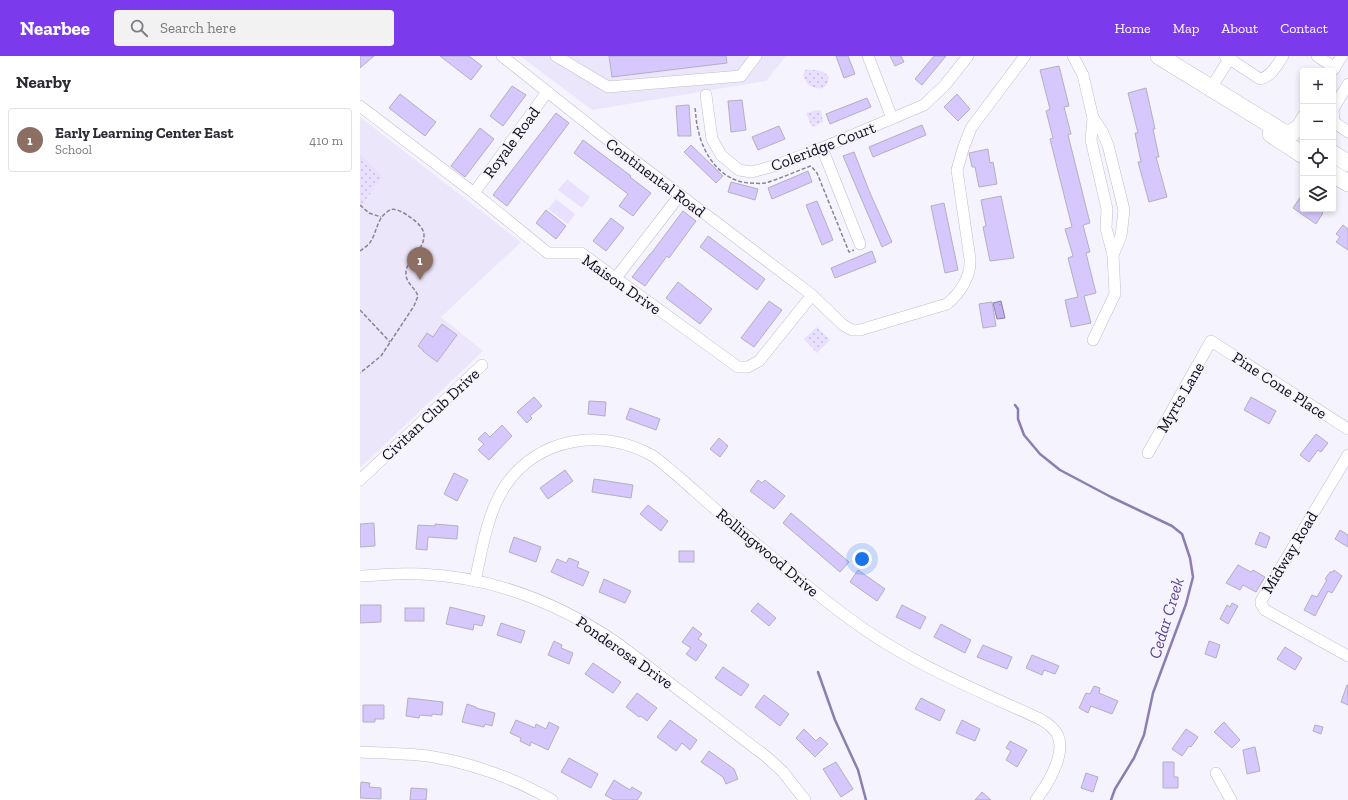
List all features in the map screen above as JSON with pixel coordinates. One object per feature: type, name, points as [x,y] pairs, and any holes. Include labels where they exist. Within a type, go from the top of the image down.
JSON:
[{"type":"highway","points":[[1159,56],[1252,113],[1272,117],[1300,127]]},
{"type":"highway","points":[[1252,113],[1262,128],[1300,150]]},
{"type":"highway","points":[[1336,156],[1348,163]]},
{"type":"highway","points":[[1336,176],[1348,183]]},
{"type":"street","name":"Continental Road","points":[[502,56],[622,151],[812,295],[843,326],[852,330],[860,330],[947,304],[956,297],[967,280],[971,268],[957,170],[971,128],[1025,56]]},
{"type":"street","points":[[556,56],[608,87],[741,76],[756,56]]},
{"type":"street","points":[[868,56],[892,118]]},
{"type":"street","name":"Coleridge Court","points":[[706,95],[712,139],[721,155],[738,170],[752,172],[777,165],[822,148],[924,105],[945,85],[968,56]]},
{"type":"street","points":[[1073,56],[1083,75],[1093,118],[1091,140],[1108,209],[1106,228],[1113,255],[1115,294],[1093,340]]},
{"type":"street","points":[[1211,88],[1228,57],[1260,78],[1265,78],[1283,56]]},
{"type":"street","points":[[1317,56],[1332,68]]},
{"type":"street","points":[[1334,68],[1342,56]]},
{"type":"street","points":[[1348,84],[1333,110],[1334,122],[1348,132]]},
{"type":"street","name":"Royale Road","points":[[474,193],[547,92]]},
{"type":"street","name":"Maison Drive","points":[[360,106],[474,193],[548,253],[581,253],[738,367],[748,367],[759,361],[812,295]]},
{"type":"street","points":[[1093,118],[1102,131],[1108,145],[1124,210],[1121,236],[1113,255]]},
{"type":"street","points":[[822,148],[858,247]]},
{"type":"street","points":[[615,279],[680,195]]},
{"type":"street","name":"Pine Cone Place","points":[[1211,341],[1348,429]]},
{"type":"street","name":"Myrts Lane","points":[[1148,453],[1211,341]]},
{"type":"street","name":"Civitan Club Drive","points":[[360,480],[482,365]]},
{"type":"street","name":"Rollingwood Drive","points":[[475,581],[484,540],[497,500],[516,473],[527,462],[543,452],[576,440],[609,440],[641,450],[663,464],[830,604],[872,634],[934,670],[1040,719],[1054,729],[1060,742],[1058,758],[1043,790],[1036,800]]},
{"type":"street","name":"Midway Road","points":[[1348,455],[1261,601],[1261,604],[1265,610],[1348,656]]},
{"type":"street","name":"Ponderosa Drive","points":[[360,576],[402,573],[440,575],[475,581],[497,585],[533,597],[569,613],[601,632],[768,758],[783,772],[805,800]]},
{"type":"street","points":[[360,752],[427,756],[461,764],[521,784],[552,800]]},
{"type":"street","points":[[1216,773],[1231,800]]},
{"type":"path","points":[[695,108],[701,139],[710,158],[718,169],[729,178],[742,183],[763,184],[811,166],[817,173],[850,252],[858,247]]},
{"type":"path","points":[[360,205],[369,213],[381,217]]},
{"type":"path","points":[[360,251],[371,242],[381,217],[388,210],[399,210],[414,220],[423,229],[424,237],[422,247],[410,261],[405,271],[407,281],[416,291],[418,296],[414,306],[381,356],[360,373]]},
{"type":"path","points":[[360,310],[390,342]]},
{"type":"shaded area","points":[[520,56],[786,56],[766,81],[592,110]]},
{"type":"shaded area","points":[[805,70],[821,71],[829,77],[828,82],[822,88],[816,88],[808,85],[803,76]]},
{"type":"shaded area","points":[[818,110],[821,111],[823,122],[812,127],[806,113]]},
{"type":"shaded area","points":[[360,117],[521,242],[441,317],[483,351],[360,468]]},
{"type":"shaded area","points":[[360,154],[383,177],[360,207]]},
{"type":"shaded area","points":[[567,179],[590,197],[582,208],[558,190]]},
{"type":"shaded area","points":[[556,199],[575,214],[568,224],[548,209]]},
{"type":"shaded area","points":[[817,327],[830,340],[817,353],[804,339]]},
{"type":"water","points":[[1001,301],[1005,318],[997,319],[993,303]]},
{"type":"building","points":[[360,56],[374,56],[360,68]]},
{"type":"building","points":[[440,56],[469,56],[482,66],[471,80]]},
{"type":"building","points":[[609,56],[726,56],[727,63],[612,77]]},
{"type":"building","points":[[836,56],[848,56],[855,74],[844,78]]},
{"type":"building","points":[[890,56],[901,56],[904,62],[895,66]]},
{"type":"building","points":[[934,56],[946,56],[922,85],[915,79]]},
{"type":"building","points":[[1059,66],[1069,106],[1064,107],[1071,134],[1068,135],[1090,223],[1083,225],[1090,252],[1086,253],[1096,293],[1084,296],[1091,323],[1071,327],[1065,300],[1078,297],[1068,258],[1073,256],[1065,229],[1072,227],[1050,139],[1053,138],[1046,111],[1050,109],[1040,70]]},
{"type":"building","points":[[512,86],[526,95],[503,126],[490,116]]},
{"type":"building","points":[[1146,88],[1155,129],[1153,129],[1159,157],[1156,157],[1167,197],[1149,202],[1138,162],[1141,162],[1135,133],[1138,133],[1128,93]]},
{"type":"building","points":[[400,94],[436,122],[425,136],[389,108]]},
{"type":"building","points":[[957,94],[970,109],[958,121],[944,107]]},
{"type":"building","points":[[867,98],[871,107],[830,124],[826,114]]},
{"type":"building","points":[[742,100],[746,130],[731,132],[728,101]]},
{"type":"building","points":[[689,105],[691,136],[678,136],[676,106]]},
{"type":"building","points":[[556,113],[569,123],[507,206],[493,195]]},
{"type":"building","points":[[922,125],[926,135],[873,157],[869,147]]},
{"type":"building","points":[[779,126],[785,139],[758,150],[752,137]]},
{"type":"building","points":[[480,128],[494,139],[465,177],[451,166]]},
{"type":"building","points":[[583,140],[651,193],[633,216],[619,206],[628,194],[574,153]]},
{"type":"building","points":[[691,145],[723,176],[716,183],[684,152]]},
{"type":"building","points":[[988,149],[990,163],[993,162],[997,184],[979,187],[975,167],[972,167],[969,153]]},
{"type":"building","points":[[854,152],[870,193],[892,242],[882,247],[843,156]]},
{"type":"building","points":[[808,171],[812,182],[772,199],[768,188]]},
{"type":"building","points":[[731,182],[758,189],[755,200],[728,192]]},
{"type":"building","points":[[1001,196],[1014,258],[990,261],[983,227],[986,226],[981,200]]},
{"type":"building","points":[[1300,198],[1300,212],[1323,213],[1316,224],[1293,208]]},
{"type":"building","points":[[817,201],[833,240],[822,245],[806,205]]},
{"type":"building","points":[[944,203],[958,270],[945,273],[931,206]]},
{"type":"building","points":[[546,210],[566,226],[556,239],[536,223]]},
{"type":"building","points":[[683,211],[696,221],[669,258],[667,256],[645,286],[632,277]]},
{"type":"building","points":[[611,218],[624,228],[606,251],[593,241]]},
{"type":"building","points":[[1343,225],[1348,229],[1348,250],[1336,242],[1340,237],[1336,234]]},
{"type":"building","points":[[708,236],[765,279],[757,290],[700,247]]},
{"type":"building","points":[[872,251],[876,262],[835,278],[831,268]]},
{"type":"building","points":[[678,282],[712,309],[700,324],[666,298]]},
{"type":"building","points":[[769,301],[782,310],[754,347],[741,338]]},
{"type":"building","points":[[992,302],[996,326],[983,328],[979,304]]},
{"type":"building","points":[[442,324],[457,335],[437,362],[418,346],[427,333],[433,337]]},
{"type":"building","points":[[534,397],[542,406],[530,416],[532,418],[527,423],[517,412]]},
{"type":"building","points":[[1251,397],[1276,411],[1269,424],[1244,410]]},
{"type":"building","points":[[589,401],[606,402],[605,416],[588,414]]},
{"type":"building","points":[[630,408],[660,419],[656,430],[626,419]]},
{"type":"building","points":[[502,425],[512,436],[489,460],[478,450],[484,444],[478,439],[485,432],[490,437]]},
{"type":"building","points":[[1316,434],[1328,443],[1321,452],[1318,450],[1309,462],[1300,455]]},
{"type":"building","points":[[719,438],[728,446],[720,457],[710,449]]},
{"type":"building","points":[[565,470],[573,481],[548,499],[540,488]]},
{"type":"building","points":[[454,473],[468,480],[457,501],[444,494]]},
{"type":"building","points":[[594,479],[633,485],[631,498],[592,492]]},
{"type":"building","points":[[758,480],[762,483],[765,480],[785,496],[774,509],[750,491]]},
{"type":"building","points":[[648,505],[668,521],[661,531],[640,514]]},
{"type":"building","points":[[791,513],[849,562],[840,572],[783,523]]},
{"type":"building","points":[[374,523],[375,546],[360,547],[360,524]]},
{"type":"building","points":[[435,524],[458,526],[457,539],[428,537],[427,550],[416,549],[418,525],[435,526]]},
{"type":"building","points":[[1340,530],[1348,535],[1348,547],[1335,539]]},
{"type":"building","points":[[1260,532],[1270,537],[1266,548],[1255,544]]},
{"type":"building","points":[[514,537],[541,547],[536,562],[509,552]]},
{"type":"building","points":[[679,551],[694,551],[694,562],[679,562]]},
{"type":"building","points":[[569,558],[579,562],[577,567],[589,572],[583,586],[551,572],[557,559],[566,563]]},
{"type":"building","points":[[1238,565],[1251,572],[1253,570],[1265,577],[1256,592],[1243,585],[1240,590],[1226,583]]},
{"type":"building","points":[[858,570],[885,589],[877,601],[850,582]]},
{"type":"building","points":[[1334,570],[1342,576],[1332,593],[1328,591],[1315,616],[1304,610],[1312,595],[1317,597],[1327,580],[1325,579],[1330,572],[1333,572]]},
{"type":"building","points":[[604,579],[631,591],[625,603],[599,592]]},
{"type":"building","points":[[758,603],[776,618],[769,626],[751,611]]},
{"type":"building","points":[[1232,603],[1238,606],[1228,624],[1220,619],[1227,605],[1230,607]]},
{"type":"building","points":[[360,605],[381,605],[381,622],[360,623]]},
{"type":"building","points":[[902,605],[926,617],[920,629],[896,617]]},
{"type":"building","points":[[450,607],[485,616],[482,626],[474,624],[473,630],[446,624]]},
{"type":"building","points":[[405,608],[424,608],[424,621],[405,621]]},
{"type":"building","points":[[501,623],[525,631],[521,643],[497,635]]},
{"type":"building","points":[[941,624],[971,640],[965,653],[934,637]]},
{"type":"building","points":[[693,627],[702,634],[698,639],[707,645],[696,661],[686,654],[691,648],[682,642]]},
{"type":"building","points":[[554,641],[562,645],[561,648],[573,653],[569,664],[548,655]]},
{"type":"building","points":[[1209,641],[1220,645],[1216,658],[1205,654]]},
{"type":"building","points":[[983,645],[1012,657],[1007,669],[977,657]]},
{"type":"building","points":[[1285,647],[1302,658],[1295,670],[1277,659]]},
{"type":"building","points":[[1032,655],[1059,666],[1055,674],[1044,670],[1042,675],[1026,668]]},
{"type":"building","points":[[593,663],[621,682],[613,693],[585,674]]},
{"type":"building","points":[[723,667],[749,685],[741,696],[715,678]]},
{"type":"building","points":[[1348,685],[1348,705],[1341,702]]},
{"type":"building","points":[[1094,686],[1100,688],[1099,693],[1118,701],[1112,714],[1091,706],[1088,713],[1079,708],[1086,693],[1090,694]]},
{"type":"building","points":[[637,693],[657,708],[647,721],[626,707]]},
{"type":"building","points":[[764,695],[789,714],[780,726],[755,707]]},
{"type":"building","points":[[408,698],[443,702],[442,715],[420,715],[419,718],[406,716]]},
{"type":"building","points":[[921,698],[945,710],[940,721],[915,709]]},
{"type":"building","points":[[467,704],[495,713],[492,726],[485,724],[484,727],[462,722]]},
{"type":"building","points":[[363,705],[384,705],[384,719],[375,719],[375,722],[363,722]]},
{"type":"building","points":[[516,720],[535,728],[536,724],[546,729],[549,722],[559,727],[548,750],[531,742],[530,746],[520,741],[521,738],[510,733]]},
{"type":"building","points":[[670,720],[697,740],[690,750],[682,743],[676,751],[657,737]]},
{"type":"building","points":[[962,720],[980,729],[975,741],[956,733]]},
{"type":"building","points":[[1224,722],[1240,740],[1232,748],[1214,732]]},
{"type":"building","points":[[1315,725],[1323,727],[1321,734],[1313,731]]},
{"type":"building","points":[[804,729],[816,741],[820,737],[828,744],[815,757],[796,738]]},
{"type":"building","points":[[1186,729],[1198,737],[1182,756],[1172,749]]},
{"type":"building","points":[[1010,741],[1027,750],[1017,767],[1006,760],[1011,751],[1006,748]]},
{"type":"building","points":[[1255,747],[1260,771],[1247,774],[1243,750]]},
{"type":"building","points":[[709,751],[734,769],[738,779],[726,784],[723,777],[701,762]]},
{"type":"building","points":[[569,758],[598,774],[591,788],[561,772]]},
{"type":"building","points":[[836,762],[853,789],[841,797],[823,769]]},
{"type":"building","points":[[1163,762],[1174,762],[1174,777],[1178,777],[1178,788],[1163,788]]},
{"type":"building","points":[[1086,773],[1098,777],[1093,792],[1081,788]]},
{"type":"building","points":[[614,780],[630,790],[632,787],[642,793],[637,800],[614,800],[605,795]]},
{"type":"building","points":[[361,782],[370,783],[369,787],[381,788],[381,799],[360,798]]},
{"type":"building","points":[[411,788],[427,789],[426,800],[410,800]]},
{"type":"building","points":[[982,792],[991,800],[975,800]]},
{"type":"waterway","name":"Cedar Creek","points":[[1015,405],[1018,409],[1018,419],[1024,435],[1040,454],[1060,470],[1111,497],[1172,526],[1182,534],[1190,558],[1193,577],[1186,604],[1153,693],[1144,735],[1134,758],[1115,789],[1111,800]]},
{"type":"waterway","points":[[818,672],[835,720],[858,770],[866,800]]},
{"type":"place","name":"Early Learning Center East","points":[[420,280]]}]
